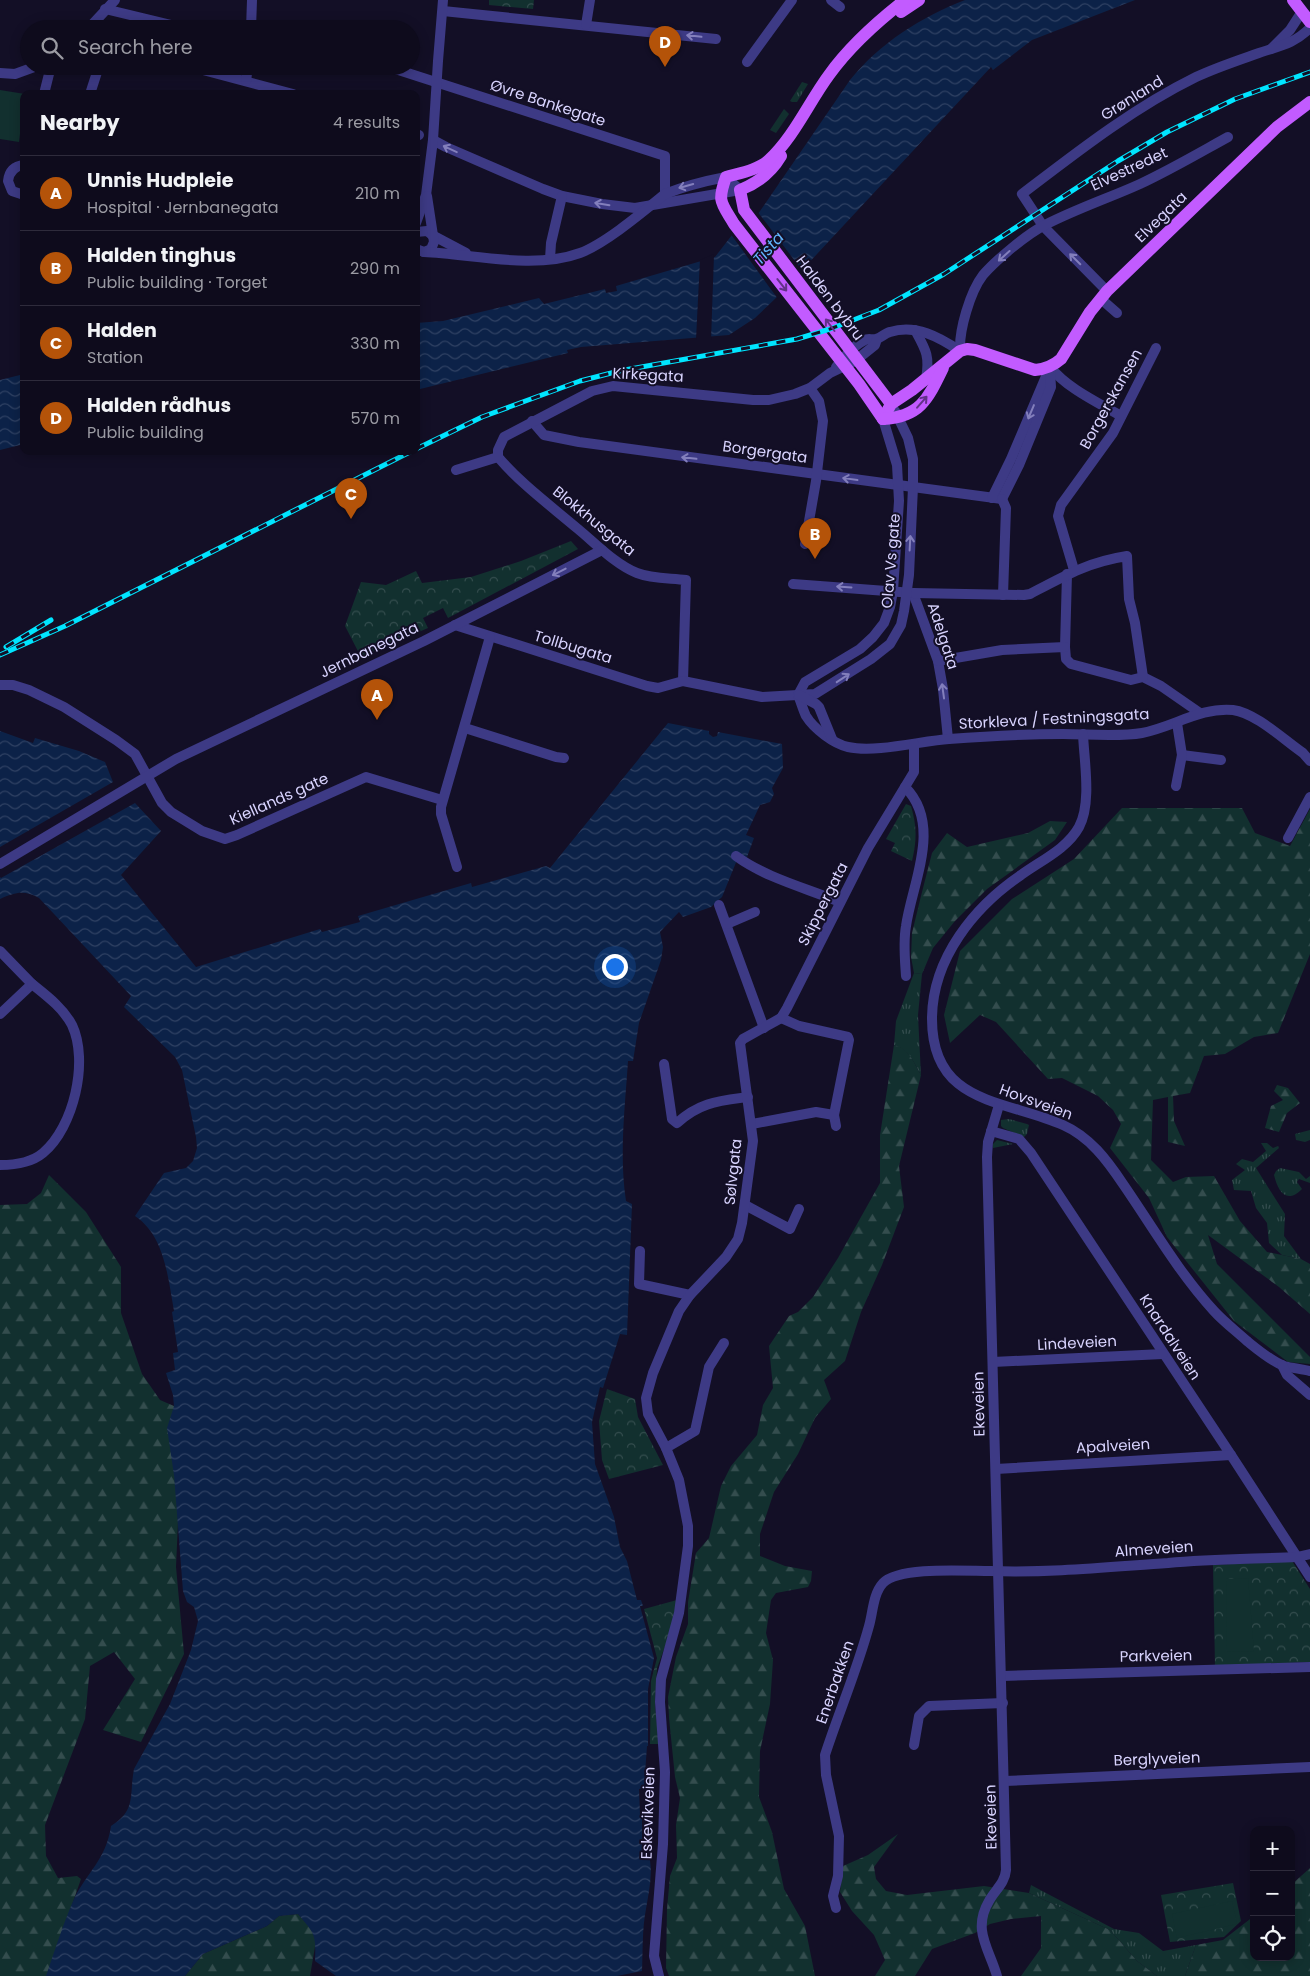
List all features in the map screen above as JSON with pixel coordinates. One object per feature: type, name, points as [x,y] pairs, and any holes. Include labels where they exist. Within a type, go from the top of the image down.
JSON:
[{"type":"main road","points":[[720,194],[726,177],[762,165],[769,160],[786,140],[840,61],[868,30],[905,0]]},
{"type":"main road","points":[[860,41],[919,0]]},
{"type":"main road","points":[[1293,0],[1306,17]]},
{"type":"main road","name":"Elvegata","points":[[1050,367],[1061,359],[1090,312],[1104,295],[1277,127],[1310,102]]},
{"type":"main road","points":[[740,190],[753,185],[774,167],[781,157],[786,140]]},
{"type":"main road","name":"Halden bybru","points":[[740,190],[742,205],[746,215],[865,381]]},
{"type":"main road","name":"Halden bybru","points":[[720,194],[722,203],[734,224],[865,381]]},
{"type":"main road","points":[[883,419],[891,404],[960,351],[967,349],[980,351],[1027,368],[1043,370],[1050,367]]},
{"type":"main road","points":[[883,419],[908,415],[919,406],[934,388],[945,364]]},
{"type":"main road","name":"Olav Vs gate","points":[[865,381],[891,404]]},
{"type":"main road","name":"Olav Vs gate","points":[[865,381],[883,419]]},
{"type":"street","points":[[96,20],[115,0]]},
{"type":"street","points":[[251,20],[252,0]]},
{"type":"street","points":[[420,212],[426,195],[433,140],[444,0]]},
{"type":"street","points":[[586,25],[590,0]]},
{"type":"street","points":[[747,62],[792,0]]},
{"type":"street","points":[[831,0],[840,7]]},
{"type":"street","points":[[105,10],[149,20]]},
{"type":"street","points":[[442,12],[716,39]]},
{"type":"street","name":"Grønland","points":[[1270,49],[1306,17]]},
{"type":"street","name":"Grønland","points":[[1043,226],[1022,194],[1106,132],[1167,93],[1197,76],[1294,41],[1310,28]]},
{"type":"street","points":[[0,73],[15,74],[20,72]]},
{"type":"street","points":[[45,90],[49,75]]},
{"type":"street","points":[[91,90],[96,75]]},
{"type":"street","points":[[223,75],[279,90]]},
{"type":"street","points":[[246,81],[247,75]]},
{"type":"street","name":"Øvre Bankegate","points":[[413,75],[665,156],[665,194]]},
{"type":"street","name":"Elvestredet","points":[[960,351],[959,336],[968,305],[982,276],[1008,252],[1043,226],[1140,184],[1228,137]]},
{"type":"street","points":[[433,140],[454,151],[562,196],[602,204],[635,208],[740,190]]},
{"type":"street","points":[[20,166],[15,167],[4,176],[12,190],[20,193]]},
{"type":"street","points":[[420,250],[505,260],[550,259],[579,253],[595,246],[665,194],[681,188],[726,177],[740,190]]},
{"type":"street","points":[[420,250],[430,248],[434,242],[431,235],[426,195]]},
{"type":"street","points":[[550,259],[551,243],[562,196]]},
{"type":"street","points":[[1043,226],[1104,295],[1117,313]]},
{"type":"street","points":[[420,232],[427,231],[469,255]]},
{"type":"street","name":"Kirkegata","points":[[498,457],[498,450],[504,437],[592,391],[612,386],[769,400],[810,388],[830,373],[849,352],[866,339],[877,339],[889,332],[903,329],[916,330],[936,336],[960,351]]},
{"type":"street","points":[[916,330],[929,361],[926,379]]},
{"type":"street","name":"Borgerskansen","points":[[1065,647],[1071,572],[1058,516],[1070,491],[1095,460],[1113,433],[1156,348]]},
{"type":"street","points":[[1050,367],[1058,378],[1121,416]]},
{"type":"street","points":[[1003,595],[1006,508],[997,498],[1019,465],[1051,387],[1050,367]]},
{"type":"street","points":[[805,544],[823,414],[819,401],[810,388]]},
{"type":"street","name":"Olav Vs gate","points":[[798,695],[815,694],[871,660],[890,644],[901,625],[910,592],[913,459],[908,438],[891,404]]},
{"type":"street","name":"Olav Vs gate","points":[[798,695],[805,682],[860,649],[884,623],[893,591],[899,501],[894,451],[883,419]]},
{"type":"street","name":"Borgergata","points":[[532,422],[544,435],[578,442],[997,498]]},
{"type":"street","points":[[456,470],[498,457]]},
{"type":"street","name":"Blokkhusgata","points":[[498,457],[510,471],[602,550],[637,573],[650,577],[686,580],[683,682]]},
{"type":"street","name":"Jernbanegata","points":[[0,864],[176,759],[455,625],[602,550]]},
{"type":"street","points":[[910,592],[1030,594],[1071,572],[1108,559],[1127,556],[1129,599],[1135,623],[1143,677]]},
{"type":"street","name":"Adelgata","points":[[793,584],[910,592],[938,660],[948,739]]},
{"type":"street","name":"Tollbugata","points":[[455,625],[490,638],[648,686],[658,688],[683,682]]},
{"type":"street","points":[[457,868],[442,814],[442,800],[465,728],[490,638]]},
{"type":"street","points":[[938,660],[1002,650],[1065,647],[1066,659],[1071,664],[1131,680],[1143,677],[1161,686],[1200,713]]},
{"type":"street","points":[[683,682],[753,696],[780,697],[798,695],[816,704],[829,737]]},
{"type":"street","points":[[0,685],[13,685],[29,690],[64,707],[135,754],[148,776]]},
{"type":"street","points":[[798,695],[806,716],[816,728],[829,737]]},
{"type":"street","name":"Storkleva / Festningsgata","points":[[829,737],[841,745],[859,748],[914,744],[948,739],[1140,733],[1176,723],[1200,713],[1216,710],[1234,710],[1247,714],[1310,760]]},
{"type":"street","points":[[1176,723],[1182,755],[1176,786]]},
{"type":"street","points":[[465,728],[564,758]]},
{"type":"street","name":"Hovsveien","points":[[1083,734],[1086,792],[1080,826],[1060,848],[1002,888],[961,933],[938,976],[932,1028],[939,1058],[949,1073],[970,1092],[999,1105],[1064,1126],[1090,1143],[1105,1159],[1170,1253],[1212,1309],[1257,1349],[1282,1365],[1310,1371]]},
{"type":"street","name":"Skippergata","points":[[781,1018],[868,848],[914,772],[914,744]]},
{"type":"street","points":[[1182,755],[1221,760]]},
{"type":"street","name":"Kiellands gate","points":[[148,776],[162,803],[171,812],[202,831],[225,839],[366,777],[442,800]]},
{"type":"street","points":[[905,787],[911,793],[923,825],[920,863],[906,925],[906,976]]},
{"type":"street","points":[[1288,838],[1310,797]]},
{"type":"street","points":[[736,856],[746,864],[773,876],[840,902]]},
{"type":"street","points":[[719,905],[764,1028],[781,1018],[799,1026],[848,1037],[834,1114],[836,1126]]},
{"type":"street","points":[[726,924],[755,912]]},
{"type":"street","points":[[0,951],[32,984],[63,1010],[72,1025],[79,1049],[79,1075],[69,1114],[55,1139],[44,1152],[22,1164],[0,1165]]},
{"type":"street","points":[[0,1014],[32,984]]},
{"type":"street","name":"Sølvgata","points":[[732,1248],[738,1239],[745,1205],[753,1141],[740,1043],[743,1039],[764,1028]]},
{"type":"street","points":[[664,1064],[672,1119],[677,1122],[699,1107],[711,1102],[748,1097]]},
{"type":"street","name":"Ekeveien","points":[[997,1976],[986,1949],[981,1928],[982,1917],[988,1901],[1005,1878],[1006,1870],[988,1156],[988,1142],[999,1105]]},
{"type":"street","points":[[752,1124],[816,1112],[834,1114]]},
{"type":"street","name":"Knardalveien","points":[[992,1131],[1019,1139],[1023,1143],[1310,1577]]},
{"type":"street","points":[[745,1205],[790,1229],[800,1209]]},
{"type":"street","name":"Eskevikveien","points":[[659,1976],[654,1956],[663,1844],[665,1772],[660,1702],[661,1679],[679,1613],[688,1546],[688,1526],[678,1480],[666,1448],[648,1414],[646,1398],[670,1330],[679,1311],[690,1294],[732,1248]]},
{"type":"street","points":[[640,1251],[639,1284],[690,1294]]},
{"type":"street","points":[[666,1448],[695,1430],[709,1367],[724,1344]]},
{"type":"street","name":"Lindeveien","points":[[993,1362],[1163,1354]]},
{"type":"street","points":[[1282,1365],[1287,1375],[1310,1395]]},
{"type":"street","name":"Apalveien","points":[[996,1469],[1231,1455]]},
{"type":"street","name":"Almeveien","points":[[999,1572],[1297,1557],[1310,1554]]},
{"type":"street","name":"Enerbakken","points":[[836,1908],[834,1896],[838,1876],[839,1836],[826,1776],[826,1755],[879,1590],[883,1583],[891,1577],[905,1573],[952,1570],[999,1572]]},
{"type":"street","name":"Parkveien","points":[[1002,1676],[1310,1667]]},
{"type":"street","points":[[914,1745],[919,1716],[930,1706],[1003,1703]]},
{"type":"street","name":"Berglyveien","points":[[1005,1781],[1310,1767]]},
{"type":"green space","points":[[489,0],[534,0],[533,9],[489,5]]},
{"type":"green space","points":[[802,82],[808,84],[797,102],[790,101]]},
{"type":"green space","points":[[0,90],[20,93],[19,142],[0,139]]},
{"type":"green space","points":[[784,109],[789,114],[776,133],[770,130]]},
{"type":"green space","points":[[571,541],[578,549],[448,618],[443,608],[423,618],[428,628],[361,657],[345,626],[361,582],[386,585],[416,571],[422,583],[471,577],[521,561]]},
{"type":"green space","points":[[906,804],[911,806],[915,827],[915,846],[912,861],[891,851],[895,843],[886,839]]},
{"type":"green space","points":[[1122,808],[1242,808],[1255,833],[1290,846],[1310,809],[1310,954],[1278,1033],[1254,1037],[1225,1054],[1204,1056],[1190,1093],[1173,1096],[1174,1121],[1185,1146],[1168,1142],[1168,1097],[1153,1100],[1151,1160],[1173,1182],[1186,1177],[1214,1176],[1240,1221],[1267,1252],[1301,1259],[1310,1264],[1310,1314],[1279,1287],[1208,1235],[1217,1264],[1310,1357],[1310,1364],[1288,1362],[1234,1321],[1167,1237],[1149,1198],[1110,1148],[1121,1124],[1113,1110],[1098,1096],[1062,1078],[1048,1079],[996,1022],[980,1015],[950,1043],[944,1015],[960,951],[1012,899],[1074,859]]},
{"type":"green space","points":[[1050,821],[1067,822],[1055,840],[987,889],[955,921],[933,948],[922,974],[914,973],[911,957],[912,933],[932,853],[947,833],[967,847],[1028,833]]},
{"type":"green space","points":[[914,973],[922,974],[918,1015],[921,1075],[907,1053],[894,1045],[896,1021]]},
{"type":"green space","points":[[894,1045],[904,1049],[921,1075],[899,1166],[904,1207],[882,1265],[861,1312],[845,1361],[824,1380],[831,1399],[815,1418],[798,1454],[774,1492],[760,1534],[760,1556],[785,1566],[812,1571],[808,1587],[776,1593],[771,1600],[766,1633],[773,1660],[770,1704],[760,1751],[759,1797],[772,1832],[784,1889],[805,1926],[815,1976],[669,1976],[666,1968],[667,1909],[670,1876],[677,1858],[676,1825],[680,1798],[675,1777],[668,1697],[676,1657],[688,1624],[688,1602],[696,1553],[709,1538],[721,1486],[731,1466],[757,1435],[763,1405],[773,1388],[769,1346],[789,1316],[798,1312],[813,1297],[838,1258],[880,1183],[880,1135]]},
{"type":"green space","points":[[1277,1085],[1288,1088],[1300,1103],[1287,1113],[1279,1132],[1265,1128],[1271,1106],[1283,1100],[1274,1091]]},
{"type":"green space","points":[[1009,1119],[1029,1125],[1027,1134],[1024,1137],[1001,1126],[1001,1120]]},
{"type":"green space","points":[[1310,1130],[1310,1140],[1305,1142],[1296,1140],[1295,1134]]},
{"type":"green space","points":[[997,1140],[1013,1144],[993,1148],[993,1144]]},
{"type":"green space","points":[[1261,1143],[1267,1143],[1273,1148],[1278,1146],[1279,1148],[1256,1168],[1285,1214],[1284,1236],[1301,1259],[1282,1255],[1269,1243],[1267,1223],[1256,1208],[1251,1191],[1234,1190],[1232,1180],[1245,1170],[1236,1164],[1242,1159],[1253,1162],[1266,1151]]},
{"type":"green space","points":[[1280,1168],[1299,1172],[1306,1179],[1310,1176],[1310,1183],[1299,1179],[1297,1182],[1302,1189],[1296,1194],[1287,1196],[1280,1191],[1274,1175]]},
{"type":"green space","points":[[49,1175],[86,1212],[121,1267],[121,1313],[142,1374],[160,1400],[174,1406],[178,1522],[176,1567],[184,1654],[141,1742],[103,1730],[135,1679],[114,1652],[90,1666],[85,1719],[45,1825],[46,1856],[58,1878],[77,1876],[81,1879],[47,1976],[0,1976],[0,1205],[27,1204],[41,1193]]},
{"type":"green space","points":[[607,1389],[635,1399],[638,1417],[663,1465],[609,1479],[602,1460],[599,1421]]},
{"type":"green space","points":[[1292,1561],[1310,1589],[1310,1662],[1215,1666],[1213,1565]]},
{"type":"green space","points":[[1248,1578],[1254,1651],[1227,1652],[1226,1579]]},
{"type":"green space","points":[[677,1600],[670,1633],[657,1668],[655,1705],[659,1744],[650,1744],[651,1681],[657,1658],[644,1609]]},
{"type":"green space","points":[[898,1834],[874,1867],[876,1879],[886,1891],[907,1895],[984,1886],[1029,1893],[1110,1930],[1137,1961],[1157,1976],[1021,1976],[1041,1948],[1041,1916],[1011,1919],[990,1924],[975,1933],[932,1949],[915,1976],[875,1976],[885,1960],[874,1935],[852,1911],[840,1892],[843,1866],[868,1855]]},
{"type":"green space","points":[[1310,1868],[1310,1976],[1185,1976],[1196,1945],[1223,1940],[1250,1919],[1250,1961],[1295,1961],[1295,1881]]},
{"type":"green space","points":[[1233,1883],[1241,1921],[1224,1937],[1170,1942],[1161,1895]]},
{"type":"green space","points":[[1031,1885],[1114,1929],[1139,1933],[1163,1951],[1196,1945],[1185,1976],[1157,1976],[1137,1961],[1110,1930],[1029,1893]]},
{"type":"green space","points":[[1232,1901],[1237,1924],[1177,1938],[1172,1914]]},
{"type":"green space","points":[[298,1914],[314,1932],[316,1941],[310,1976],[185,1976],[203,1954],[267,1926],[279,1916]]},
{"type":"water","name":"Tista","points":[[965,0],[1135,0],[1032,40],[993,70],[991,67],[777,297],[755,318],[729,335],[581,347],[567,350],[568,353],[420,389],[420,323],[443,321],[539,298],[544,304],[605,289],[606,293],[617,291],[616,286],[715,257],[732,235],[758,214],[850,80],[874,54],[902,32]]},
{"type":"water","points":[[20,375],[20,445],[0,450],[0,380]]},
{"type":"water","points":[[668,723],[709,731],[709,734],[713,737],[717,736],[718,732],[782,744],[783,768],[772,788],[774,794],[770,802],[760,805],[746,835],[754,838],[747,857],[739,855],[722,897],[711,907],[683,917],[679,912],[660,932],[663,947],[661,960],[639,1023],[633,1061],[628,1061],[623,1149],[626,1201],[632,1204],[627,1335],[620,1334],[603,1388],[600,1387],[592,1422],[595,1464],[614,1517],[620,1547],[627,1561],[637,1600],[641,1600],[643,1606],[640,1606],[654,1658],[648,1689],[648,1746],[644,1788],[639,1789],[640,1815],[647,1816],[647,1818],[642,1818],[642,1850],[648,1852],[651,1873],[644,1924],[642,1971],[617,1976],[336,1976],[315,1961],[315,1940],[308,1926],[298,1914],[279,1916],[267,1926],[203,1954],[185,1976],[46,1976],[74,1899],[101,1857],[109,1838],[111,1826],[125,1814],[128,1808],[134,1769],[170,1704],[191,1650],[198,1621],[194,1607],[187,1602],[183,1591],[174,1475],[167,1428],[174,1406],[173,1395],[166,1373],[175,1370],[173,1353],[178,1352],[172,1312],[174,1311],[164,1259],[159,1246],[145,1224],[135,1216],[164,1173],[186,1168],[193,1161],[197,1148],[182,1070],[175,1057],[124,1007],[131,996],[39,898],[20,893],[0,899],[0,877],[135,803],[161,831],[121,875],[196,967],[320,929],[322,932],[360,922],[358,916],[471,883],[472,887],[546,866],[550,868]]},
{"type":"water","points":[[0,731],[33,743],[35,738],[79,751],[105,762],[113,782],[0,847]]},
{"type":"pier","points":[[757,211],[804,273],[778,299],[730,233]]},
{"type":"pier","points":[[714,254],[711,340],[696,340],[700,260]]},
{"type":"railway","points":[[420,447],[482,417],[580,381],[619,371],[797,339],[830,329],[879,310],[944,274],[1118,161],[1167,132],[1235,99],[1310,72]]},
{"type":"railway","points":[[0,655],[65,626],[404,455]]},
{"type":"railway","points":[[6,647],[51,620]]},
{"type":"place","name":"Halden rådhus","points":[[665,67]]},
{"type":"place","name":"Halden","points":[[351,519]]},
{"type":"place","name":"Halden tinghus","points":[[815,559]]},
{"type":"place","name":"Unnis Hudpleie","points":[[377,720]]}]
